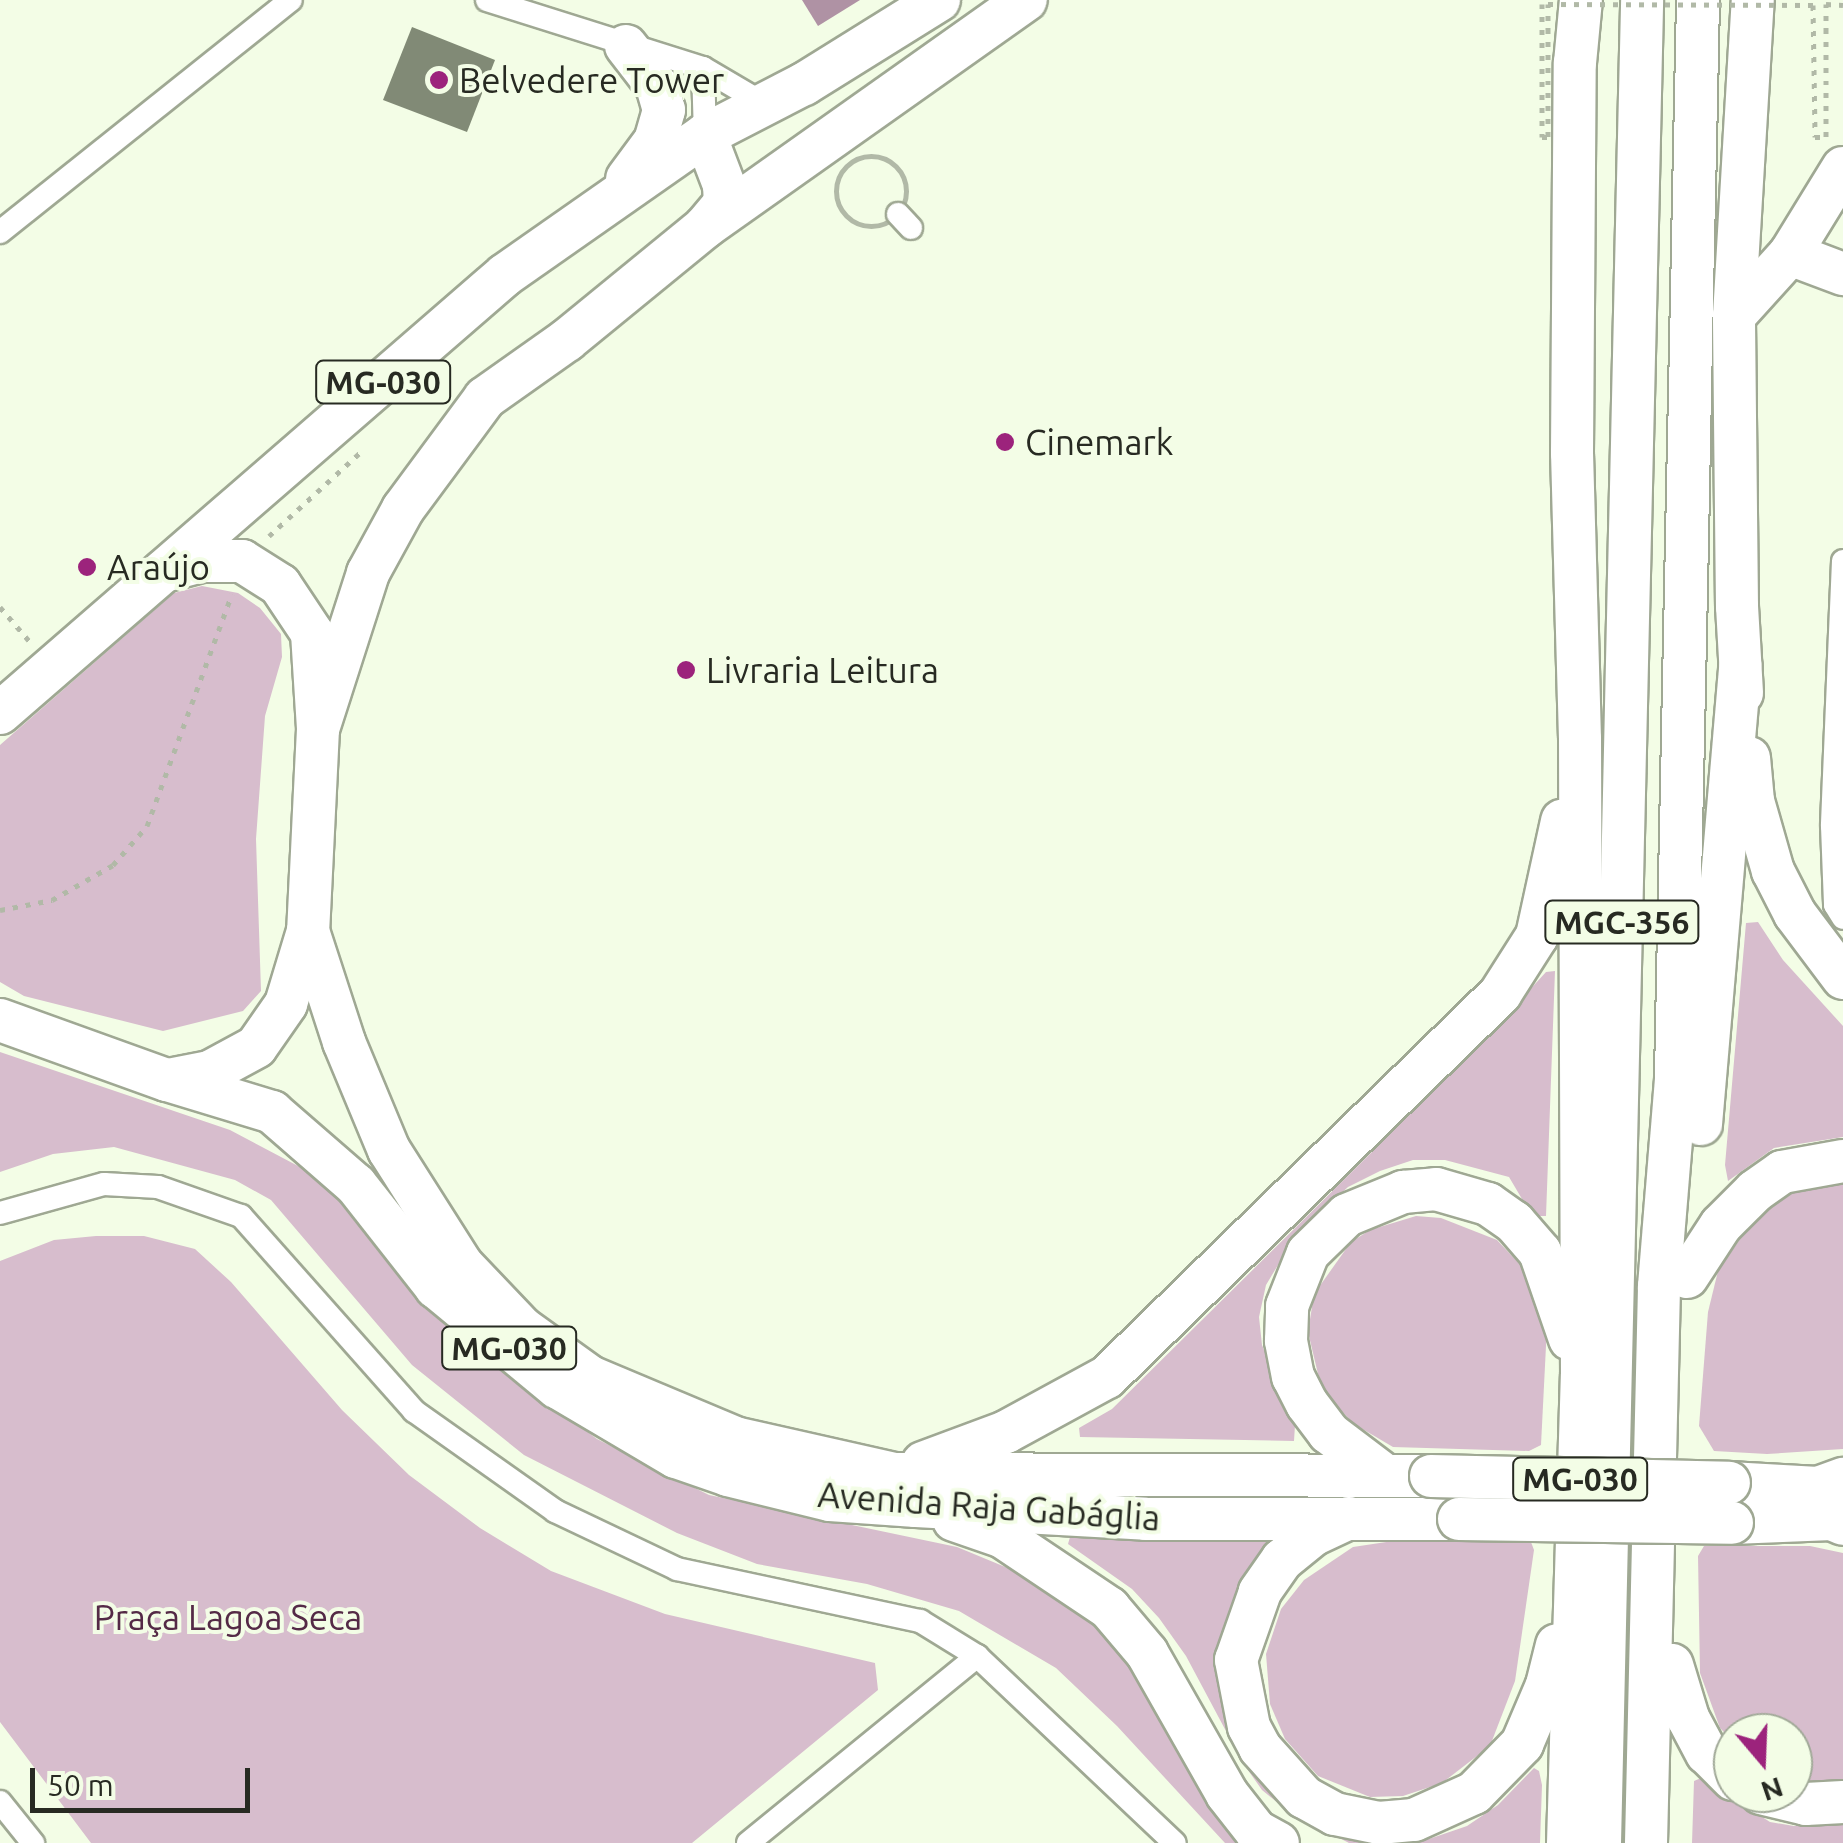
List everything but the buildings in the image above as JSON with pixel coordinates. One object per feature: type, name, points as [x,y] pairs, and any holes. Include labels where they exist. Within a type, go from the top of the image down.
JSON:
[{"type":"highway","name":"MG-030","points":[[0,713],[505,275],[704,134],[764,104],[939,0]]},
{"type":"highway","name":"MG-030","points":[[308,931],[318,729],[368,573],[403,508],[485,398],[567,340],[705,228],[1026,0]]},
{"type":"highway","name":"MGC-356","points":[[1600,1843],[1642,0]]},
{"type":"highway","name":"MGC-356","points":[[1646,1843],[1659,1286],[1676,1076],[1698,0]]},
{"type":"highway","name":"MGC-356","points":[[1668,1843],[1687,1276],[1740,666],[1734,316],[1753,0]]},
{"type":"highway","name":"MGC-356","points":[[1554,1],[1576,63],[1572,453],[1580,738],[1582,1375],[1568,1843]]},
{"type":"highway","points":[[612,198],[655,141],[664,110],[657,86],[626,46]]},
{"type":"highway","points":[[704,134],[724,185],[724,202],[705,228]]},
{"type":"highway","points":[[1734,316],[1790,254],[1843,168]]},
{"type":"highway","points":[[1790,254],[1843,274]]},
{"type":"highway","points":[[159,573],[201,561],[242,561],[280,585],[312,633],[318,729]]},
{"type":"highway","points":[[1740,666],[1753,801],[1773,872],[1795,914],[1843,978]]},
{"type":"highway","points":[[905,1490],[1106,1377],[1500,994],[1537,936],[1580,738]]},
{"type":"highway","points":[[167,1080],[210,1072],[256,1047],[286,1004],[308,931]]},
{"type":"highway","name":"Avenida Raja Gabáglia","points":[[308,931],[344,1042],[389,1150],[462,1265],[522,1328],[590,1377],[735,1438],[905,1490],[1146,1520],[1352,1516],[1458,1519],[1730,1503],[1834,1502]]},
{"type":"highway","name":"MG-030","points":[[0,1020],[167,1080]]},
{"type":"highway","name":"Avenida Raja Gabáglia","points":[[167,1080],[272,1112],[356,1185],[436,1288],[557,1387],[676,1457],[830,1500],[905,1490],[1383,1474],[1730,1503]]},
{"type":"highway","points":[[1687,1276],[1721,1226],[1755,1191],[1782,1172],[1843,1161]]},
{"type":"highway","points":[[1383,1474],[1328,1434],[1293,1376],[1286,1341],[1287,1306],[1308,1253],[1347,1215],[1403,1192],[1436,1189],[1488,1204],[1514,1222],[1540,1252],[1582,1375]]},
{"type":"highway","points":[[905,1490],[1003,1537],[1108,1608],[1148,1653],[1227,1794],[1256,1831],[1278,1843]]},
{"type":"highway","points":[[1352,1516],[1314,1535],[1282,1560],[1260,1592],[1236,1660],[1249,1727],[1260,1748],[1304,1796],[1352,1819],[1379,1823],[1414,1820],[1446,1808],[1474,1793],[1522,1744],[1547,1685],[1573,1581]]},
{"type":"highway","points":[[1672,1666],[1688,1718],[1713,1759]]},
{"type":"highway","points":[[1813,1804],[1843,1802]]},
{"type":"street","points":[[0,232],[291,0]]},
{"type":"street","points":[[487,0],[703,68],[764,104]]},
{"type":"street","points":[[703,68],[704,134]]},
{"type":"street","points":[[0,201],[25,210]]},
{"type":"street","points":[[1843,561],[1832,832],[1836,904],[1843,918]]},
{"type":"street","points":[[0,1213],[104,1184],[158,1187],[241,1216],[414,1411],[554,1511],[678,1569],[920,1621],[977,1656],[1175,1843]]},
{"type":"street","points":[[748,1843],[977,1656]]},
{"type":"street","points":[[0,1802],[33,1843]]},
{"type":"path","points":[[1554,1],[1542,137],[1548,136],[1548,4],[1813,5],[1815,137],[1826,137],[1826,4],[1843,5]]},
{"type":"path","points":[[875,156],[895,165],[906,194],[904,221],[868,227],[847,218],[840,209],[835,187],[845,166],[875,156]]},
{"type":"path","points":[[0,910],[52,900],[113,865],[147,826],[242,561],[370,443]]},
{"type":"path","points":[[0,607],[53,668]]},
{"type":"green space","points":[[202,586],[238,593],[260,608],[281,634],[282,657],[265,716],[256,839],[261,991],[243,1011],[163,1031],[24,996],[0,982],[0,745],[174,593]]},
{"type":"green space","points":[[1758,922],[1783,960],[1843,1026],[1843,1137],[1774,1148],[1728,1181],[1725,1165],[1746,923]]},
{"type":"green space","points":[[1555,971],[1546,1216],[1532,1216],[1509,1177],[1445,1160],[1413,1160],[1380,1171],[1348,1187],[1322,1211],[1284,1255],[1266,1285],[1259,1317],[1262,1345],[1295,1425],[1294,1441],[1080,1437],[1079,1428],[1112,1409],[1470,1055],[1546,972]]},
{"type":"green space","points":[[0,1052],[230,1130],[317,1176],[462,1338],[597,1439],[709,1495],[957,1547],[1039,1581],[1104,1631],[1139,1670],[1260,1843],[1225,1843],[1117,1726],[1056,1668],[959,1611],[867,1584],[757,1564],[677,1533],[524,1455],[412,1365],[271,1200],[235,1180],[114,1147],[53,1154],[0,1172]]},
{"type":"green space","points":[[1843,1181],[1843,1449],[1767,1454],[1714,1451],[1699,1426],[1708,1312],[1718,1271],[1751,1223],[1777,1198],[1799,1187]]},
{"type":"green space","points":[[1416,1216],[1441,1218],[1497,1240],[1528,1273],[1547,1326],[1541,1445],[1529,1451],[1393,1447],[1354,1424],[1329,1398],[1318,1374],[1308,1332],[1314,1294],[1351,1242],[1370,1230]]},
{"type":"green space","name":"Praça Lagoa Seca","points":[[144,1236],[195,1249],[231,1282],[342,1410],[409,1475],[480,1528],[551,1571],[665,1614],[875,1663],[878,1690],[692,1843],[91,1843],[0,1722],[0,1261],[54,1240]]},
{"type":"green space","points":[[1274,1532],[1283,1541],[1220,1661],[1219,1688],[1235,1735],[1393,1842],[1429,1839],[1467,1826],[1498,1805],[1534,1768],[1539,1771],[1542,1785],[1540,1843],[1349,1843],[1289,1812],[1262,1790],[1243,1763],[1186,1656],[1159,1618],[1132,1589],[1068,1544],[1070,1537]]},
{"type":"green space","points":[[1393,1541],[1531,1542],[1534,1550],[1515,1681],[1490,1746],[1442,1783],[1403,1796],[1370,1797],[1318,1776],[1285,1739],[1270,1704],[1266,1654],[1281,1609],[1304,1580],[1353,1547]]},
{"type":"green space","points":[[1704,1546],[1810,1546],[1843,1553],[1843,1781],[1813,1783],[1813,1713],[1715,1713],[1700,1673],[1698,1556]]},
{"type":"green space","points":[[1701,1778],[1713,1786],[1713,1813],[1756,1813],[1770,1822],[1794,1826],[1843,1823],[1843,1843],[1692,1843],[1694,1781]]},
{"type":"shaded area","points":[[802,0],[860,0],[818,26]]},
{"type":"place","name":"Belvedere Tower","points":[[439,80]]},
{"type":"place","name":"Cinemark","points":[[1005,442]]},
{"type":"place","name":"Araújo","points":[[87,567]]},
{"type":"place","name":"Livraria Leitura","points":[[686,670]]}]
